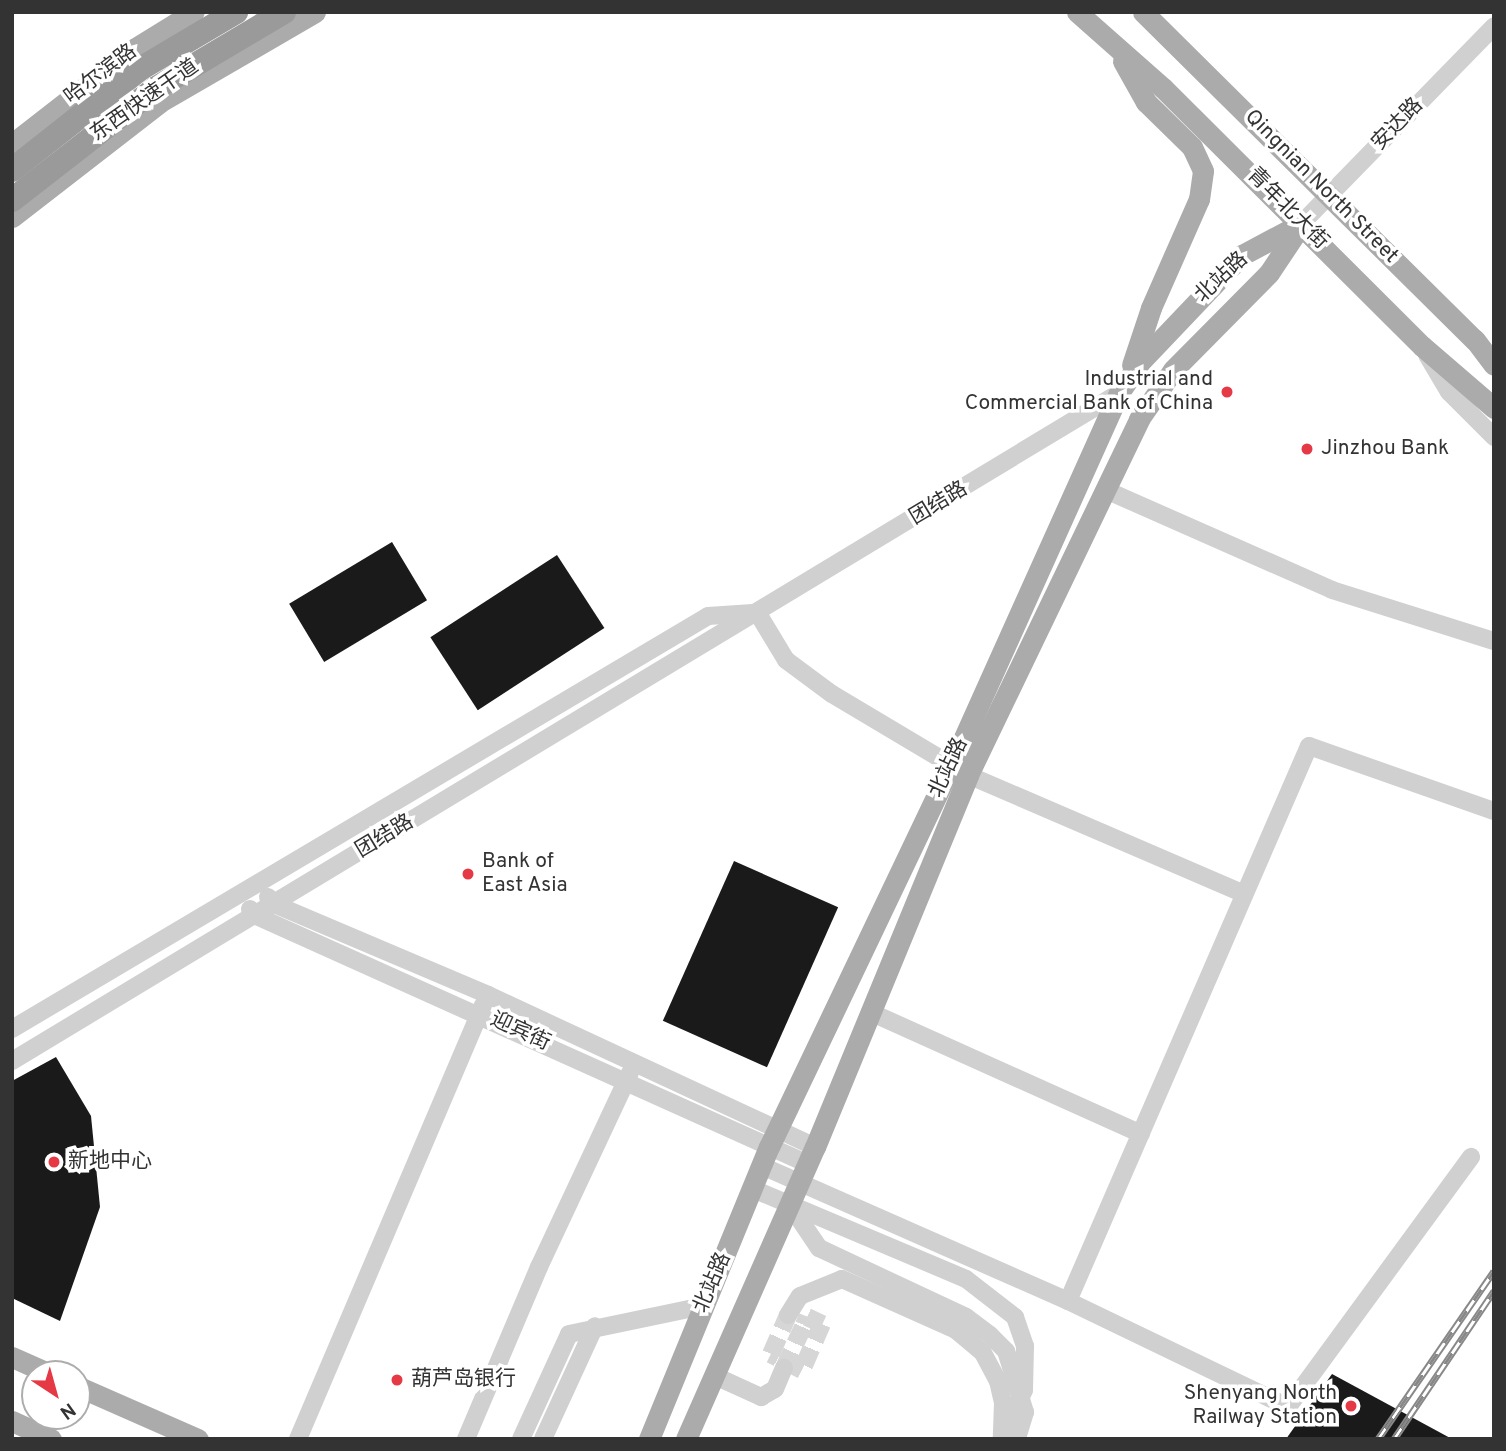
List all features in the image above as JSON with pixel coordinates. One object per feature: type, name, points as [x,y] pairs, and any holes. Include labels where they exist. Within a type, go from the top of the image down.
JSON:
[{"type":"highway","name":"东西快速干道","points":[[12,170],[140,69],[236,12]]},
{"type":"highway","name":"东西快速干道","points":[[12,200],[156,88],[284,12]]},
{"type":"main road","name":"哈尔滨路","points":[[12,144],[134,49],[194,12]]},
{"type":"main road","points":[[12,217],[160,102],[315,12]]},
{"type":"main road","name":"青年北大街","points":[[1077,12],[1118,53],[1163,88],[1302,223],[1422,346],[1494,408]]},
{"type":"main road","name":"Qingnian North Street","points":[[1143,12],[1475,340],[1494,365]]},
{"type":"main road","points":[[1118,53],[1146,102],[1192,146],[1203,171],[1199,199],[1151,308],[1124,386]]},
{"type":"main road","name":"北站路","points":[[686,1439],[790,1205],[870,1012],[960,768],[1124,386],[1242,255],[1302,223]]},
{"type":"main road","name":"北站路","points":[[649,1439],[769,1148],[960,768],[1108,491],[1139,419],[1161,383],[1269,273],[1302,223]]},
{"type":"main road","points":[[91,1392],[198,1439]]},
{"type":"main road","points":[[12,1421],[51,1439]]},
{"type":"street","name":"安达路","points":[[1302,223],[1494,26]]},
{"type":"street","points":[[1475,340],[1494,353]]},
{"type":"street","points":[[1422,346],[1449,392],[1494,437]]},
{"type":"street","name":"团结路","points":[[12,1061],[757,612],[1124,386]]},
{"type":"street","points":[[1108,491],[1332,590],[1494,641]]},
{"type":"street","name":"团结路","points":[[12,1029],[708,616],[757,612]]},
{"type":"street","points":[[757,612],[786,660],[832,694],[960,768],[1244,894]]},
{"type":"street","points":[[1068,1301],[1309,746],[1494,811]]},
{"type":"street","name":"迎宾街","points":[[258,885],[274,904],[488,995],[634,1063],[769,1148]]},
{"type":"street","points":[[240,894],[254,915]]},
{"type":"street","name":"迎宾街","points":[[254,915],[480,1013],[807,1164]]},
{"type":"street","points":[[298,1439],[488,995]]},
{"type":"street","points":[[870,1012],[1140,1134]]},
{"type":"street","points":[[466,1439],[539,1266],[634,1063]]},
{"type":"street","points":[[769,1148],[807,1164],[1068,1301],[1288,1406],[1471,1157]]},
{"type":"street","points":[[753,1189],[966,1279],[1015,1317],[1025,1346],[1024,1390],[1002,1439]]},
{"type":"street","points":[[790,1205],[819,1248],[965,1317],[990,1335],[1006,1351],[1025,1412],[1017,1439]]},
{"type":"street","points":[[788,1315],[800,1296],[842,1279],[956,1330],[984,1353],[1003,1402],[1002,1439]]},
{"type":"street","points":[[521,1439],[562,1342],[578,1329],[703,1306]]},
{"type":"street","points":[[543,1439],[595,1326]]},
{"type":"street","points":[[715,1376],[761,1397],[769,1395],[785,1368]]},
{"type":"building","points":[[392,542],[427,600],[324,662],[289,604]]},
{"type":"building","points":[[557,555],[604,628],[478,710],[430,637]]},
{"type":"building","points":[[734,861],[838,907],[767,1067],[663,1021]]},
{"type":"building","name":"新地中心","points":[[56,1057],[91,1116],[100,1207],[60,1321],[12,1298],[12,1081]]},
{"type":"building","name":"Shenyang North Railway Station","points":[[1332,1374],[1452,1439],[1286,1439]]},
{"type":"tunnel","points":[[784,1368],[804,1325],[807,1317],[822,1324],[802,1370],[771,1354],[788,1315]]},
{"type":"railway","points":[[1378,1439],[1494,1271]]},
{"type":"railway","points":[[1394,1439],[1494,1291]]},
{"type":"place","name":"Industrial and Commercial Bank of China","points":[[1227,392]]},
{"type":"place","name":"Jinzhou Bank","points":[[1307,449]]},
{"type":"place","name":"Bank of East Asia","points":[[468,874]]},
{"type":"place","name":"新地中心","points":[[54,1162]]},
{"type":"place","name":"葫芦岛银行","points":[[397,1380]]},
{"type":"place","name":"Shenyang North Railway Station","points":[[1351,1406]]}]
